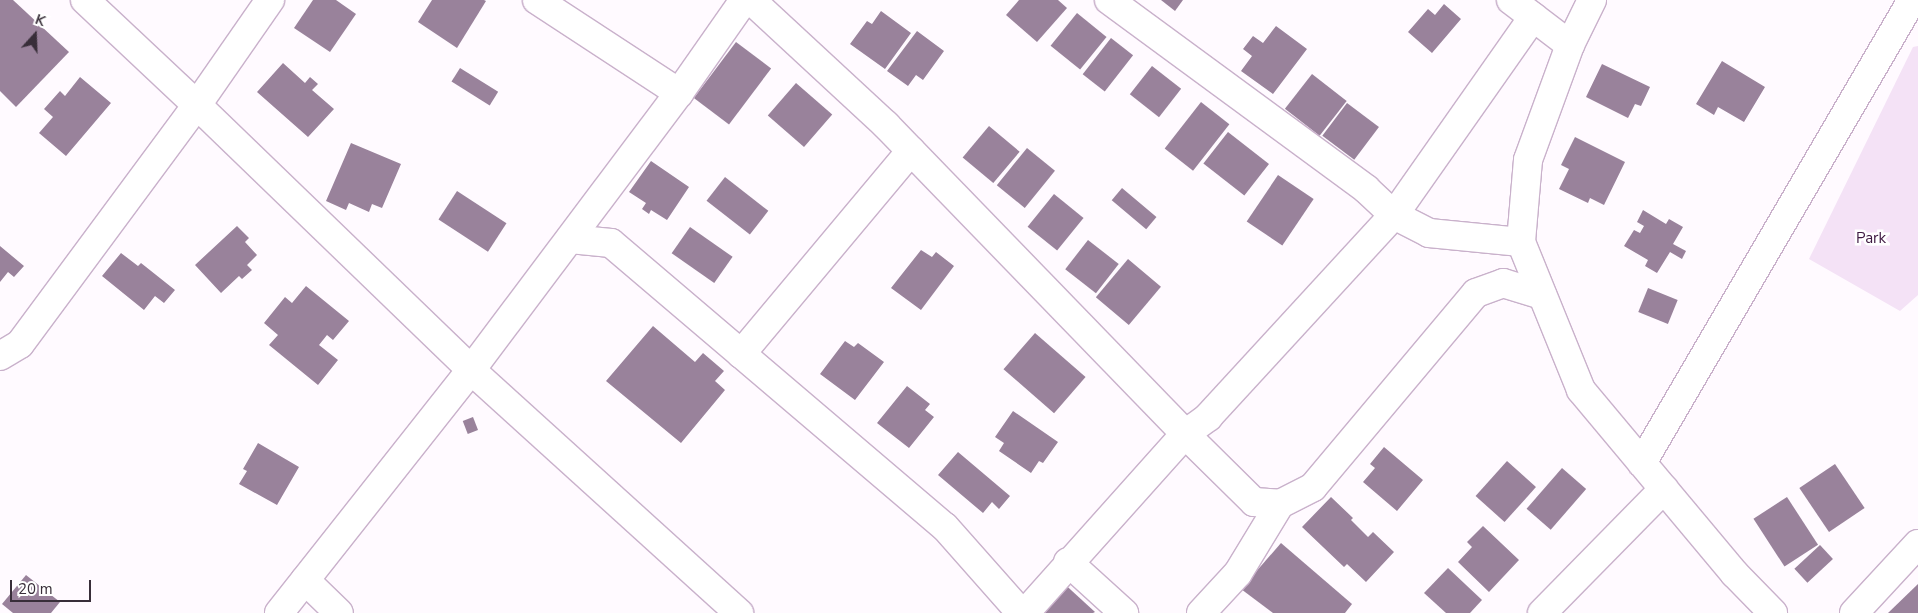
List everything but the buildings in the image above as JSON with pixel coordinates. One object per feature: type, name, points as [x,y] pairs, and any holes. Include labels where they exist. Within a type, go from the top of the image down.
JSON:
[{"type":"street","points":[[85,0],[197,105],[471,370],[739,613]]},
{"type":"street","points":[[0,356],[20,344],[197,105],[270,0]]},
{"type":"street","points":[[537,0],[679,93]]},
{"type":"street","points":[[279,613],[471,370],[679,93],[744,0]]},
{"type":"street","points":[[751,0],[911,151],[1184,434],[1254,502],[1280,504]]},
{"type":"street","points":[[1109,0],[1366,189],[1394,214],[1429,232],[1521,242]]},
{"type":"street","points":[[1511,0],[1570,45]]},
{"type":"street","points":[[1592,0],[1570,45],[1528,160],[1521,242],[1581,390],[1734,573],[1773,613]]},
{"type":"street","points":[[1642,463],[1912,0]]},
{"type":"street","points":[[1025,613],[1068,562],[1184,434],[1208,417],[1394,214],[1533,17]]},
{"type":"street","points":[[741,354],[911,151]]},
{"type":"street","points":[[570,239],[611,243],[945,527],[1021,613]]},
{"type":"street","points":[[1201,613],[1238,573],[1280,504],[1313,487],[1476,294],[1503,283],[1542,295]]},
{"type":"street","points":[[1542,613],[1664,489]]},
{"type":"street","points":[[1854,613],[1918,544]]},
{"type":"street","points":[[1068,562],[1124,613]]},
{"type":"street","points":[[305,580],[338,613]]},
{"type":"green space","name":"Park","points":[[1918,46],[1918,295],[1900,311],[1809,259],[1913,47]]}]
